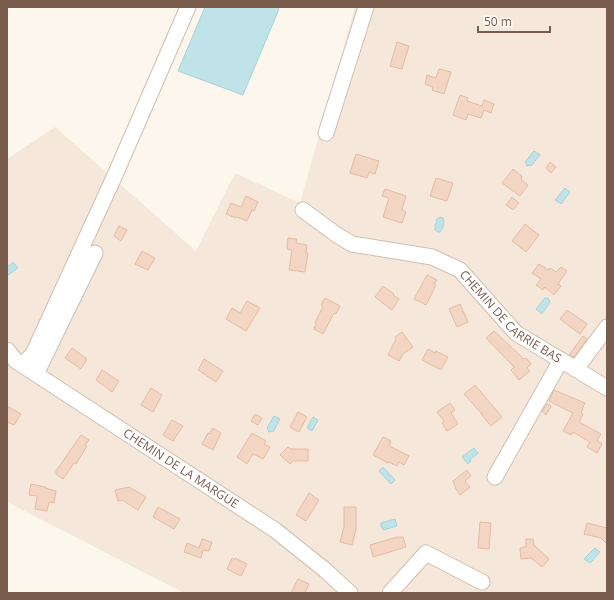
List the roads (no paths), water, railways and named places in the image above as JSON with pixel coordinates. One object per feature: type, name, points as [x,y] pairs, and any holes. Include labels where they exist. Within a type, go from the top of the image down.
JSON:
[{"type":"street","points":[[22,365],[33,354],[115,175],[188,7]]},
{"type":"street","points":[[326,133],[366,7]]},
{"type":"street","name":"CHEMIN DE CARRIE BAS","points":[[303,210],[352,244],[432,258],[460,270],[516,333],[607,388]]},
{"type":"street","points":[[36,374],[95,253]]},
{"type":"street","points":[[576,369],[607,327]]},
{"type":"street","name":"CHEMIN DE LA MARGUE","points":[[7,350],[16,361],[275,530],[325,570],[350,593]]},
{"type":"street","points":[[495,477],[561,360]]},
{"type":"street","points":[[390,593],[426,553],[482,582]]},
{"type":"water","points":[[205,7],[276,7],[279,9],[243,95],[178,71]]},
{"type":"water","points":[[534,151],[540,155],[531,166],[527,166],[527,163],[525,162]]},
{"type":"water","points":[[565,188],[570,192],[561,204],[555,200]]},
{"type":"water","points":[[440,217],[443,218],[444,221],[442,229],[440,232],[437,232],[435,227],[437,219]]},
{"type":"water","points":[[13,262],[18,268],[7,276],[7,267]]},
{"type":"water","points":[[545,298],[548,298],[550,302],[542,314],[536,309]]},
{"type":"water","points":[[274,416],[280,419],[273,432],[269,432],[267,428]]},
{"type":"water","points":[[313,417],[318,420],[312,431],[307,428]]},
{"type":"water","points":[[474,448],[478,453],[470,460],[471,461],[468,464],[462,457]]},
{"type":"water","points":[[383,467],[395,480],[391,484],[379,471]]},
{"type":"water","points":[[395,519],[397,526],[383,530],[381,523]]},
{"type":"water","points":[[595,548],[600,552],[590,563],[584,559]]}]
